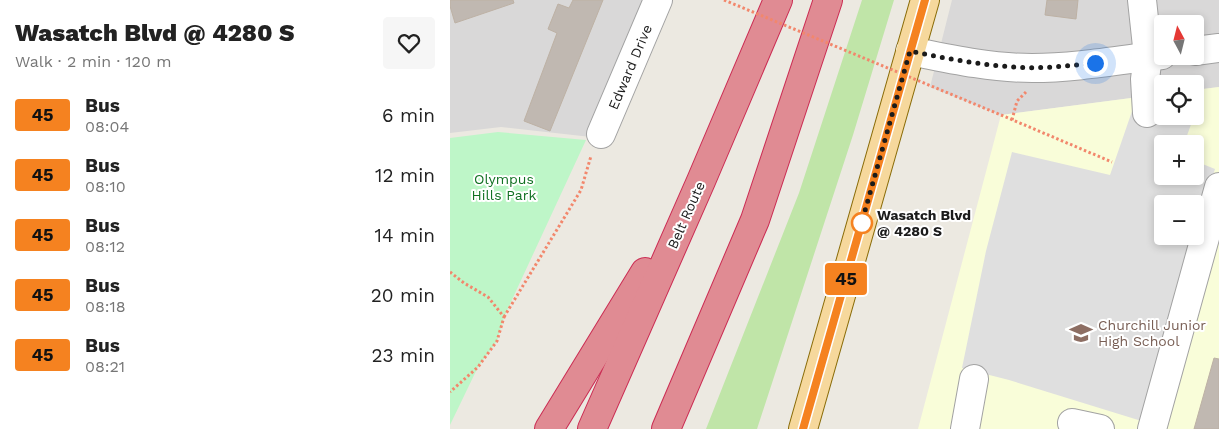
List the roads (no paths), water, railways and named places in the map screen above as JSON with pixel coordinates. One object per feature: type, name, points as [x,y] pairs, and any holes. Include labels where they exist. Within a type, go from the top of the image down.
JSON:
[{"type":"highway","name":"Belt Route","points":[[592,429],[778,0]]},
{"type":"highway","points":[[666,429],[755,220],[828,0]]},
{"type":"highway","points":[[549,429],[701,181]]},
{"type":"main road","points":[[803,429],[924,0]]},
{"type":"street","name":"Edward Drive","points":[[601,134],[658,0]]},
{"type":"street","points":[[1142,0],[1154,52]]},
{"type":"street","points":[[1204,50],[1219,48]]},
{"type":"street","points":[[910,51],[996,66],[1034,68],[1154,56]]},
{"type":"street","points":[[1147,113],[1145,79],[1154,58]]},
{"type":"street","points":[[1152,429],[1219,187]]},
{"type":"street","points":[[965,429],[974,379]]},
{"type":"street","points":[[1072,423],[1100,429]]},
{"type":"place","name":"Wasatch Blvd @ 4280 S","points":[[862,223]]},
{"type":"place","name":"Churchill Junior High School","points":[[1081,333]]},
{"type":"park label","name":"Olympus Hills Park","points":[[504,187]]}]
